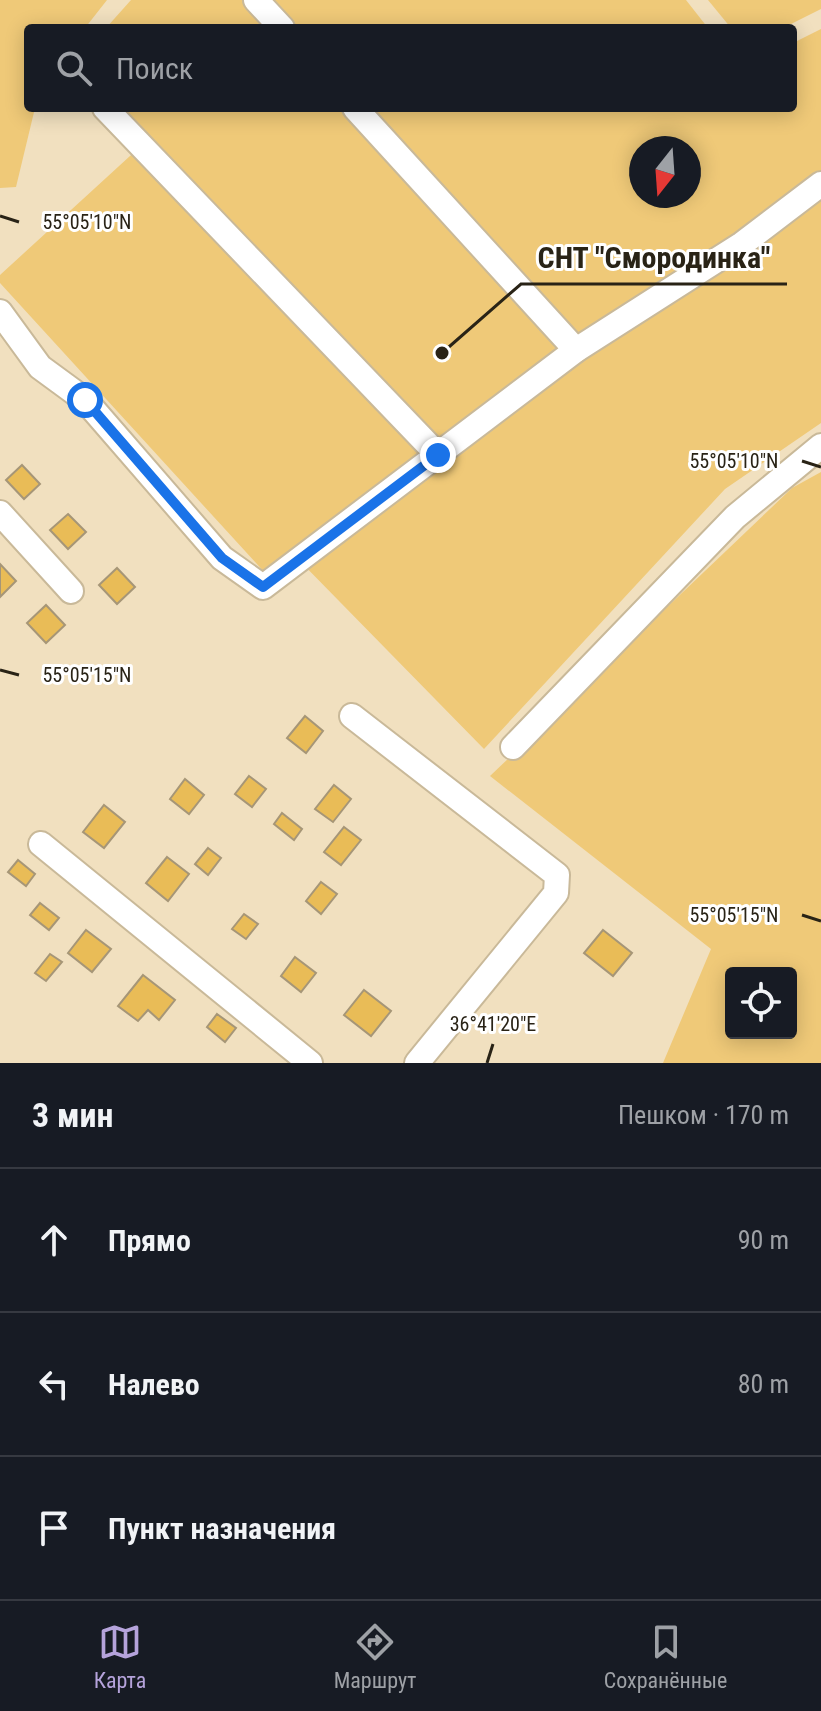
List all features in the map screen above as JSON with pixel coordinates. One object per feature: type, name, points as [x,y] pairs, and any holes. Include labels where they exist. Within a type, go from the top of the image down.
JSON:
[{"type":"street","points":[[256,0],[278,24]]},
{"type":"street","points":[[109,112],[438,455]]},
{"type":"street","points":[[359,112],[576,350]]},
{"type":"street","points":[[0,312],[40,367],[85,400],[222,558],[263,587],[576,350],[742,244],[821,184]]},
{"type":"street","points":[[513,747],[735,517],[821,446]]},
{"type":"street","points":[[0,513],[71,591]]},
{"type":"street","points":[[352,716],[557,875],[556,893],[417,1063]]},
{"type":"street","points":[[41,844],[310,1063]]},
{"type":"shaded area","points":[[0,0],[107,0],[88,24],[24,24],[24,112],[34,112],[16,187],[0,188]]},
{"type":"shaded area","points":[[131,0],[686,0],[705,24],[110,24]]},
{"type":"shaded area","points":[[708,0],[821,0],[821,9],[791,24],[728,24]]},
{"type":"shaded area","points":[[821,29],[821,423],[725,489],[484,749],[292,553],[266,574],[0,283],[0,275],[142,145],[106,112],[797,112],[797,41]]},
{"type":"shaded area","points":[[821,472],[821,1063],[663,1063],[711,949],[490,776],[792,488]]},
{"type":"building","points":[[22,465],[40,484],[24,499],[6,480]]},
{"type":"building","points":[[68,514],[86,532],[68,549],[50,530]]},
{"type":"building","points":[[0,564],[16,581],[0,597]]},
{"type":"building","points":[[117,568],[135,587],[117,604],[99,585]]},
{"type":"building","points":[[46,605],[65,625],[46,643],[27,623]]},
{"type":"building","points":[[305,716],[323,731],[306,753],[287,738]]},
{"type":"building","points":[[249,776],[266,789],[252,807],[235,794]]},
{"type":"building","points":[[185,779],[204,795],[189,814],[170,799]]},
{"type":"building","points":[[334,785],[351,799],[333,822],[315,809]]},
{"type":"building","points":[[104,805],[125,822],[104,848],[83,832]]},
{"type":"building","points":[[282,813],[302,829],[294,840],[274,824]]},
{"type":"building","points":[[344,827],[361,840],[341,865],[324,852]]},
{"type":"building","points":[[208,848],[221,858],[208,875],[195,864]]},
{"type":"building","points":[[167,857],[189,874],[168,901],[146,883]]},
{"type":"building","points":[[18,860],[35,874],[26,886],[8,872]]},
{"type":"building","points":[[321,882],[337,894],[321,914],[306,901]]},
{"type":"building","points":[[40,903],[59,918],[49,930],[30,915]]},
{"type":"building","points":[[244,914],[258,924],[246,939],[232,929]]},
{"type":"building","points":[[86,930],[111,949],[92,972],[68,953]]},
{"type":"building","points":[[603,930],[632,953],[613,976],[584,953]]},
{"type":"building","points":[[50,954],[62,962],[46,981],[35,973]]},
{"type":"building","points":[[295,957],[316,973],[301,992],[281,976]]},
{"type":"building","points":[[143,975],[175,1000],[159,1020],[148,1010],[138,1021],[118,1006]]},
{"type":"building","points":[[364,990],[391,1011],[371,1036],[344,1015]]},
{"type":"building","points":[[217,1014],[236,1028],[225,1042],[207,1027]]},
{"type":"place","name":"СНТ \"Смородинка\"","points":[[442,353]]},
{"type":"route","points":[[85,400],[222,558],[263,587],[438,455]]}]
